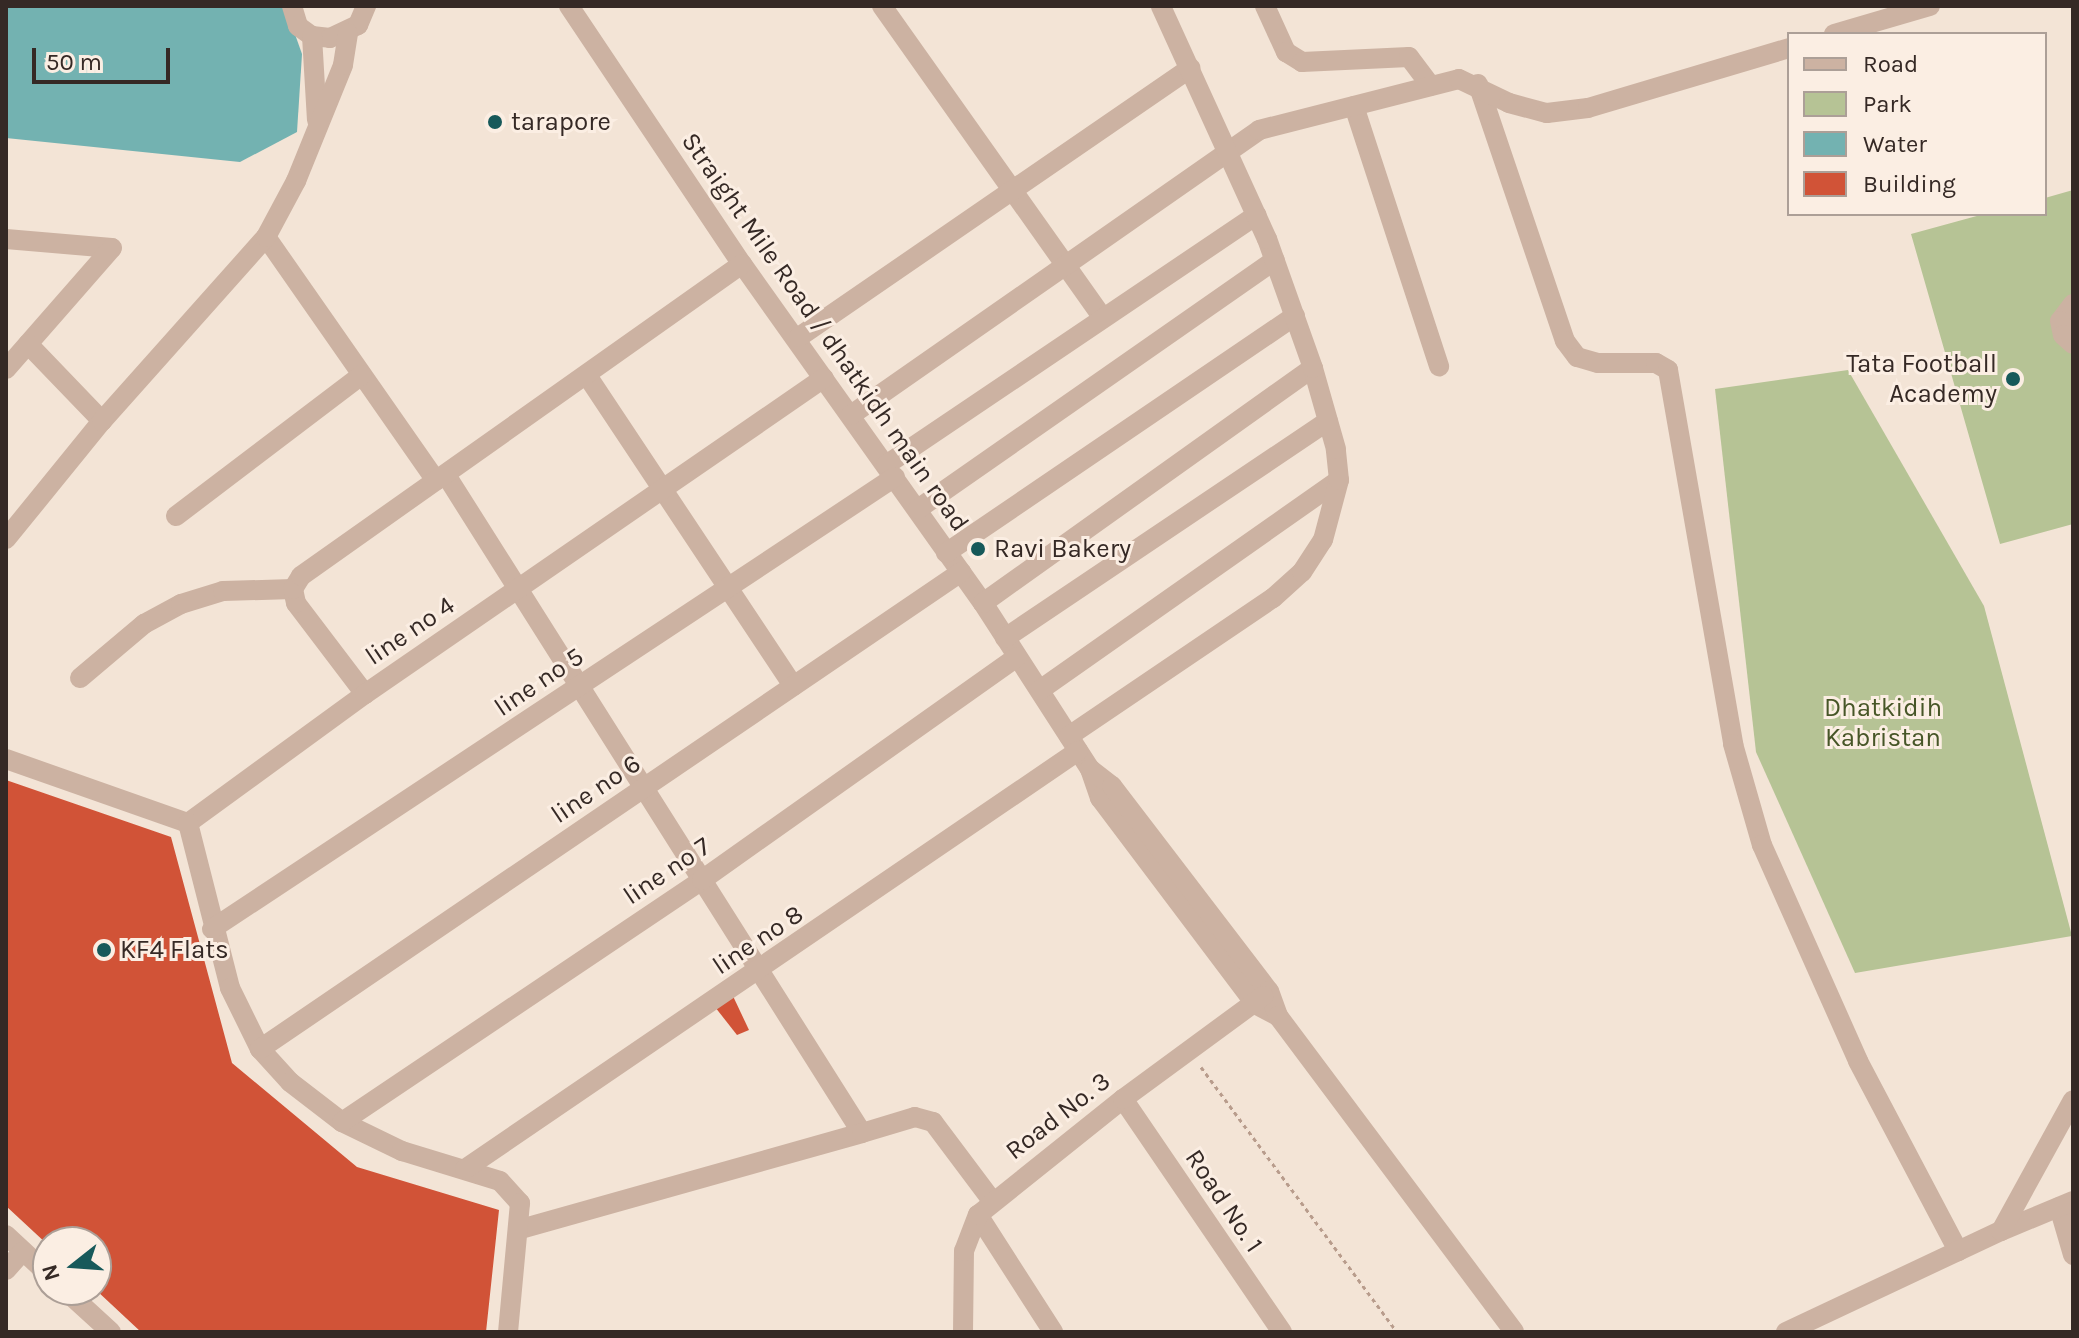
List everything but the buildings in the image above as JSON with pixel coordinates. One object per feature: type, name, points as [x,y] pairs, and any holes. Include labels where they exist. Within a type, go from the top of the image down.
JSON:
[{"type":"street","points":[[292,6],[298,26],[312,36],[348,33]]},
{"type":"street","name":"Straight Mile Road / dhatkidh main road","points":[[569,6],[742,264],[799,337],[824,378],[983,603],[1090,769],[1112,786],[1262,998],[1514,1332]]},
{"type":"street","points":[[882,6],[1103,318]]},
{"type":"street","points":[[1040,690],[1339,480],[1328,421],[1313,368],[1275,260],[1161,6]]},
{"type":"street","points":[[1265,6],[1286,52],[1302,62],[1409,57],[1431,86]]},
{"type":"street","points":[[1841,32],[1930,6]]},
{"type":"street","points":[[6,539],[102,421],[266,237],[296,181],[343,65],[348,33],[364,7]]},
{"type":"street","points":[[312,36],[318,124]]},
{"type":"street","points":[[851,415],[1259,130],[1459,79],[1478,84],[1509,103],[1547,113],[1588,108],[1787,49]]},
{"type":"street","points":[[799,337],[1190,68]]},
{"type":"street","points":[[1478,84],[1565,341],[1577,357],[1598,363],[1656,363],[1668,370],[1733,744],[1762,845],[1851,1047],[1958,1251]]},
{"type":"street","points":[[1354,106],[1439,366]]},
{"type":"street","name":"line no 5","points":[[212,929],[729,587],[1103,318],[1256,215]]},
{"type":"street","points":[[266,237],[362,375],[441,478],[519,588],[862,1133]]},
{"type":"street","points":[[6,239],[112,248],[6,369]]},
{"type":"street","points":[[918,509],[1275,260]]},
{"type":"street","points":[[365,694],[296,603],[293,589],[301,576],[588,377],[742,264]]},
{"type":"street","points":[[2073,304],[2060,321],[2063,335],[2073,344]]},
{"type":"street","points":[[946,553],[1295,316]]},
{"type":"street","points":[[28,344],[102,421]]},
{"type":"street","points":[[983,603],[1313,368]]},
{"type":"street","points":[[176,516],[362,375]]},
{"type":"street","points":[[588,377],[793,686]]},
{"type":"street","name":"line no 4","points":[[188,823],[365,694],[824,378]]},
{"type":"street","points":[[1005,638],[1328,421]]},
{"type":"street","name":"line no 8","points":[[465,1169],[762,970],[1273,598],[1302,572],[1323,540],[1339,480]]},
{"type":"street","name":"line no 6","points":[[260,1049],[961,572]]},
{"type":"street","points":[[80,678],[144,624],[181,604],[223,591],[293,589]]},
{"type":"street","name":"line no 7","points":[[342,1122],[702,880],[1017,657]]},
{"type":"street","points":[[6,759],[188,823],[212,929],[230,988],[260,1049],[290,1082],[342,1122],[402,1151],[500,1181],[520,1203],[521,1229],[508,1332]]},
{"type":"street","name":"Road No. 3","points":[[985,1209],[1123,1099],[1262,998]]},
{"type":"street","name":"Road No. 1","points":[[1123,1099],[1282,1332]]},
{"type":"street","points":[[2001,1231],[2073,1100]]},
{"type":"street","points":[[521,1229],[915,1117],[933,1122],[1053,1332]]},
{"type":"street","points":[[1786,1332],[2001,1231],[2066,1204],[2073,1255]]},
{"type":"street","points":[[963,1332],[964,1251],[985,1209]]},
{"type":"street","points":[[6,1235],[32,1259]]},
{"type":"street","points":[[6,1270],[23,1251]]},
{"type":"street","points":[[83,1306],[111,1332]]},
{"type":"path","points":[[1190,1051],[1397,1332]]},
{"type":"green space","name":"Tata Football Academy","points":[[2073,190],[2073,524],[2000,544],[1911,234],[1977,216],[2047,216],[2047,197]]},
{"type":"green space","name":"Dhatkidih Kabristan","points":[[1848,370],[1984,606],[2072,936],[1855,973],[1756,752],[1715,389]]},
{"type":"water","points":[[6,6],[285,6],[302,54],[297,132],[240,162],[6,138]]},
{"type":"place","name":"tarapore","points":[[495,122]]},
{"type":"place","name":"Tata Football Academy","points":[[2013,379]]},
{"type":"place","name":"Ravi Bakery","points":[[978,549]]},
{"type":"place","name":"KF4 Flats","points":[[104,950]]}]
